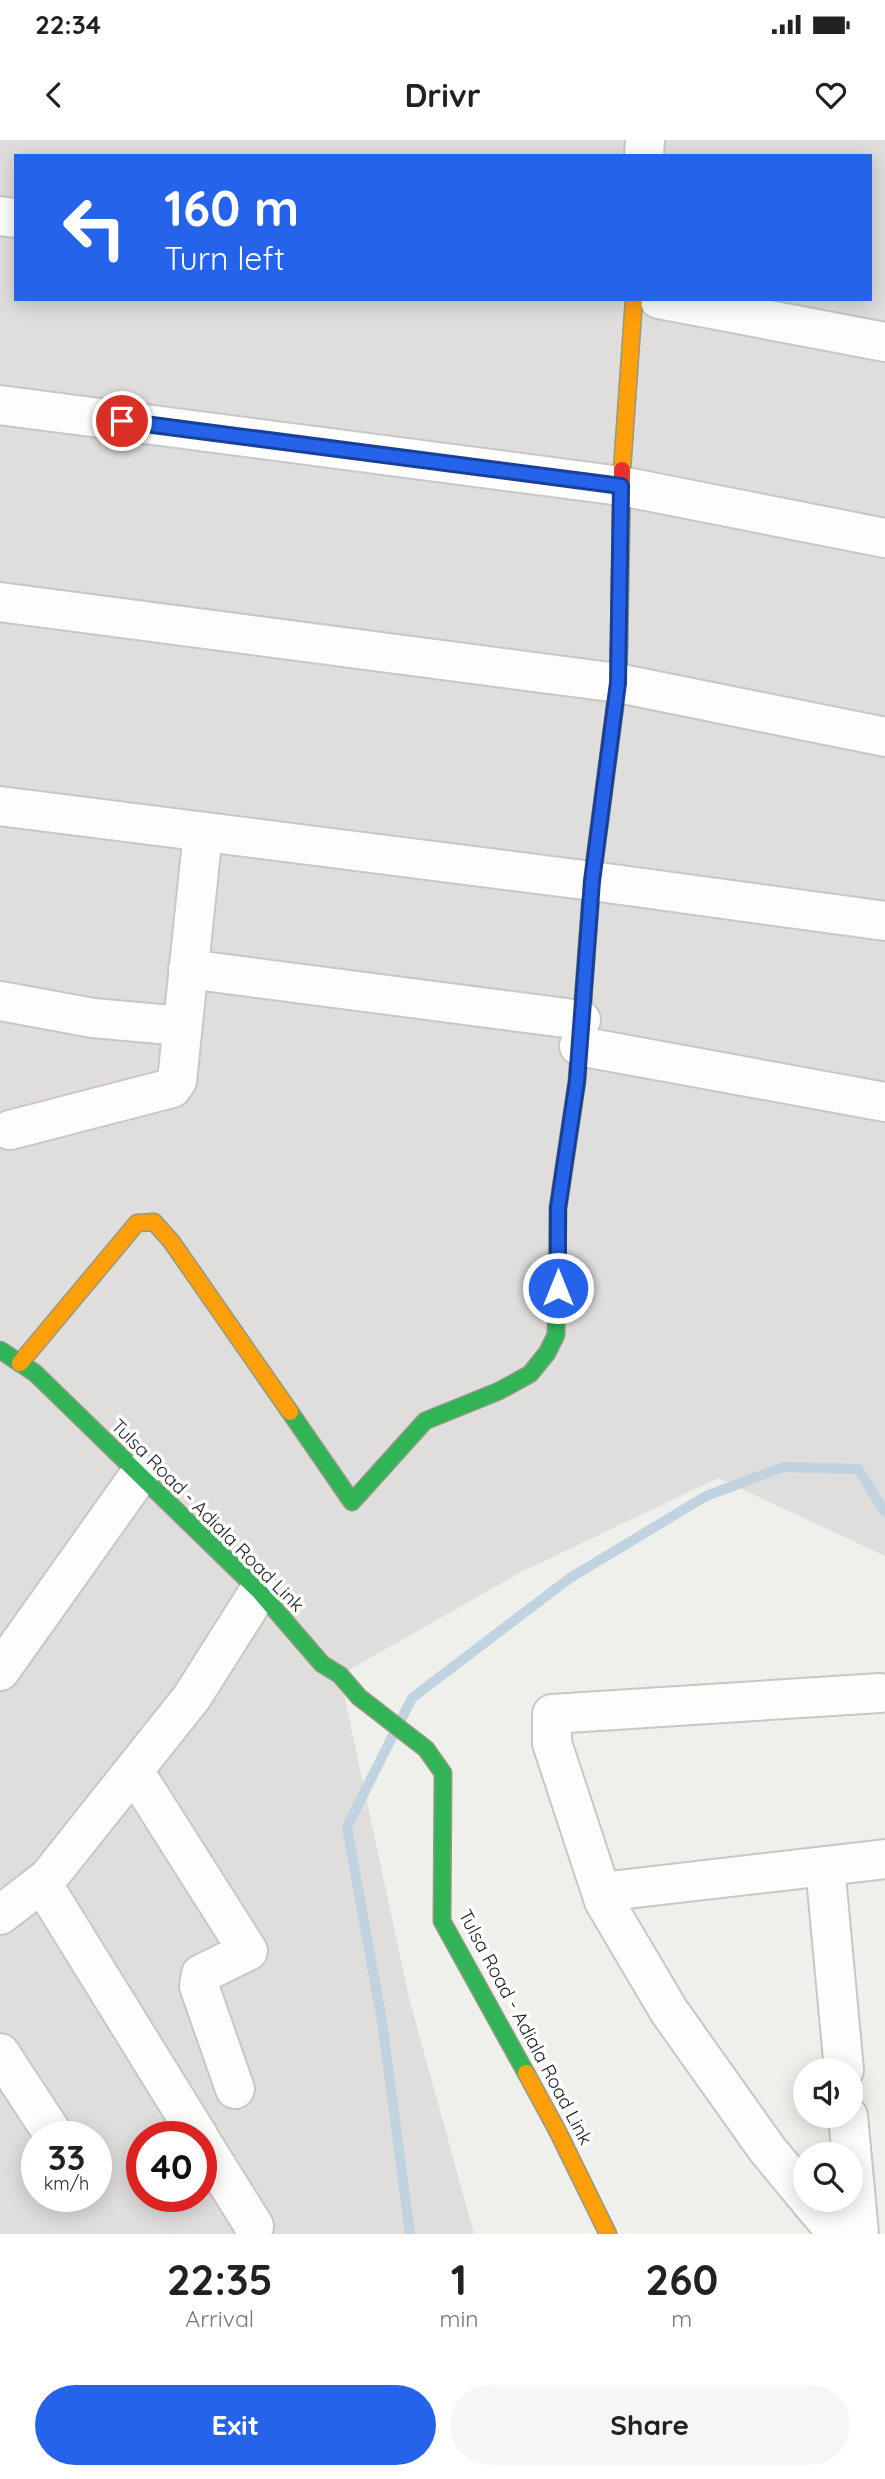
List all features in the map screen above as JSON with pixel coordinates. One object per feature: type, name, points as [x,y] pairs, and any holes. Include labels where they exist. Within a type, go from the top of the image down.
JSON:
[{"type":"street","points":[[20,1363],[137,1223],[154,1223],[171,1241],[352,1502],[425,1421],[499,1391],[530,1374],[547,1353],[556,1335],[558,1208],[577,1081],[592,881],[618,683],[621,486],[634,301]]},
{"type":"street","points":[[670,301],[885,342]]},
{"type":"street","points":[[0,405],[621,486],[885,538]]},
{"type":"street","points":[[0,602],[618,683],[885,737]]},
{"type":"street","points":[[0,806],[592,881],[885,922]]},
{"type":"street","points":[[10,1130],[172,1088],[177,1082],[203,832]]},
{"type":"street","points":[[188,969],[580,1033],[885,1102]]},
{"type":"street","points":[[0,1001],[93,1018],[182,1026]]},
{"type":"street","name":"Tulsa Road - Adiala Road Link","points":[[0,1350],[36,1373],[259,1591],[322,1664],[340,1675],[359,1696],[426,1749],[443,1773],[442,1921],[557,2130],[608,2234]]},
{"type":"street","points":[[0,1671],[140,1474]]},
{"type":"street","points":[[0,1915],[42,1884],[134,1771],[192,1697],[259,1591]]},
{"type":"street","points":[[793,2180],[767,2149],[669,2011],[601,1892],[552,1743],[552,1714],[880,1693]]},
{"type":"street","points":[[134,1771],[248,1951],[201,1974],[199,1986],[235,2089]]},
{"type":"street","points":[[601,1892],[885,1859]]},
{"type":"street","points":[[825,1866],[843,2058]]},
{"type":"street","points":[[42,1884],[189,2121]]},
{"type":"street","points":[[0,2053],[45,2121]]},
{"type":"street","points":[[849,2128],[860,2230]]},
{"type":"street","points":[[217,2166],[254,2226]]},
{"type":"street","points":[[829,2212],[860,2230]]},
{"type":"shaded area","points":[[0,140],[885,140],[885,1556],[718,1478],[519,1573],[340,1675],[409,1998],[474,2234],[0,2234]]},
{"type":"waterway","points":[[401,1720],[412,1698],[570,1578],[706,1496],[784,1467],[858,1469],[885,1512]]},
{"type":"waterway","points":[[394,1733],[347,1827],[382,2021],[410,2234]]},
{"type":"traffic: fast","points":[[290,1412],[352,1502],[425,1421],[499,1391],[530,1374],[547,1353],[556,1335],[558,1208],[577,1081],[583,1000]]},
{"type":"traffic: fast","points":[[0,1350],[35,1373],[259,1591],[322,1664],[340,1675],[359,1697],[426,1749],[443,1773],[442,1921],[526,2073]]},
{"type":"traffic: slow","points":[[622,470],[634,301]]},
{"type":"traffic: slow","points":[[583,1000],[592,881],[618,683],[619,647]]},
{"type":"traffic: slow","points":[[20,1363],[137,1223],[154,1222],[171,1241],[290,1412]]},
{"type":"traffic: slow","points":[[526,2073],[608,2234]]},
{"type":"traffic: jam","points":[[619,647],[622,470]]},
{"type":"route","points":[[122,421],[621,486],[618,683],[592,881],[577,1081],[558,1208],[558,1288]]}]
